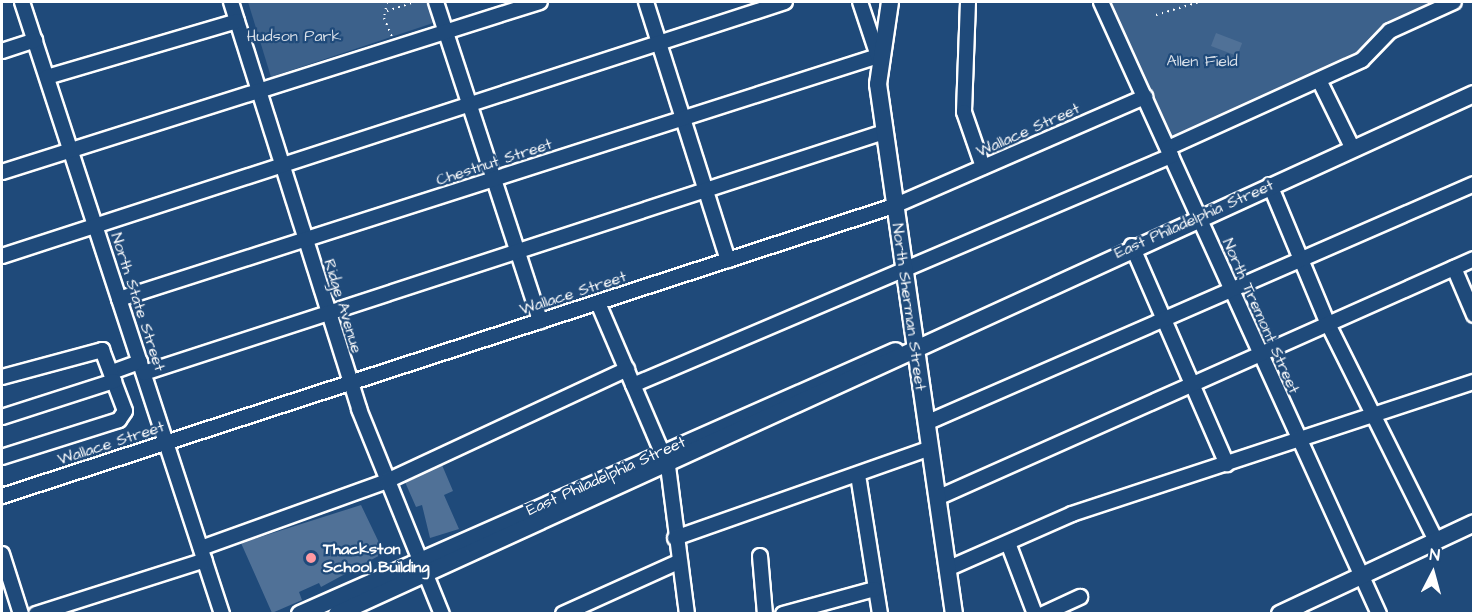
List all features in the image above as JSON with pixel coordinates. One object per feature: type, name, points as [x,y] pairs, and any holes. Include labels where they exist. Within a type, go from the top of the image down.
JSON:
[{"type":"main road","name":"North Sherman Street","points":[[890,2],[878,56],[884,132],[954,614]]},
{"type":"main road","name":"East Philadelphia Street","points":[[300,614],[422,567],[665,458],[870,358],[915,346],[1198,216],[1473,94]]},
{"type":"main road","points":[[1280,614],[1363,577],[1473,523]]},
{"type":"main road","name":"East Philadelphia Street","points":[[337,614],[422,567]]},
{"type":"street","name":"North State Street","points":[[25,2],[71,152],[222,614]]},
{"type":"street","name":"Ridge Avenue","points":[[231,2],[350,383],[387,481],[442,614]]},
{"type":"street","points":[[436,2],[540,321]]},
{"type":"street","points":[[2,172],[540,2]]},
{"type":"street","points":[[646,2],[728,260]]},
{"type":"street","points":[[2,256],[785,2]]},
{"type":"street","points":[[860,2],[878,56]]},
{"type":"street","points":[[968,2],[963,112],[983,167]]},
{"type":"street","name":"North Tremont Street","points":[[1101,2],[1379,614]]},
{"type":"street","points":[[633,385],[796,311],[904,272],[1169,152],[1362,60],[1390,31],[1449,2]]},
{"type":"street","points":[[47,77],[237,21]]},
{"type":"street","points":[[2,51],[35,40]]},
{"type":"street","name":"Chestnut Street","points":[[119,299],[878,56]]},
{"type":"street","points":[[1319,80],[1353,149]]},
{"type":"street","name":"Wallace Street","points":[[2,496],[894,206],[1145,97]]},
{"type":"street","points":[[2,417],[113,376],[328,313],[884,132]]},
{"type":"street","points":[[926,423],[1165,318],[1298,256],[1473,184]]},
{"type":"street","points":[[1270,185],[1328,324],[1371,416],[1436,541]]},
{"type":"street","points":[[1132,246],[1227,464]]},
{"type":"street","points":[[937,498],[1190,382],[1328,324],[1473,259]]},
{"type":"street","points":[[1454,268],[1473,315]]},
{"type":"street","points":[[598,303],[665,458],[687,614]]},
{"type":"street","points":[[2,377],[94,348],[107,355],[125,411],[119,420],[2,457]]},
{"type":"street","points":[[36,614],[203,554],[387,481],[627,369]]},
{"type":"street","points":[[947,569],[1072,514],[1473,382]]},
{"type":"street","points":[[675,538],[930,448]]},
{"type":"street","points":[[858,475],[880,614]]},
{"type":"street","points":[[1008,543],[1035,614]]},
{"type":"street","points":[[2,554],[21,614]]},
{"type":"street","points":[[760,556],[765,614]]},
{"type":"street","points":[[562,614],[678,562]]},
{"type":"street","points":[[783,614],[875,589]]},
{"type":"street","points":[[1043,614],[1080,597]]},
{"type":"path","points":[[387,2],[387,12],[396,48]]},
{"type":"path","points":[[387,12],[414,2]]},
{"type":"path","points":[[1156,15],[1198,2]]},
{"type":"green space","name":"Hudson Park","points":[[248,2],[430,2],[436,22],[271,77]]},
{"type":"green space","name":"Allen Field","points":[[1109,2],[1435,2],[1388,24],[1357,56],[1173,139]]},
{"type":"building","points":[[1216,33],[1242,43],[1237,56],[1211,46]]},
{"type":"building","points":[[442,465],[453,491],[444,495],[459,529],[430,538],[422,505],[416,507],[405,482]]},
{"type":"building","name":"Thackston School Building","points":[[361,505],[384,553],[321,587],[319,583],[299,592],[302,600],[272,613],[241,543]]},
{"type":"place","name":"Thackston School Building","points":[[311,558]]}]
